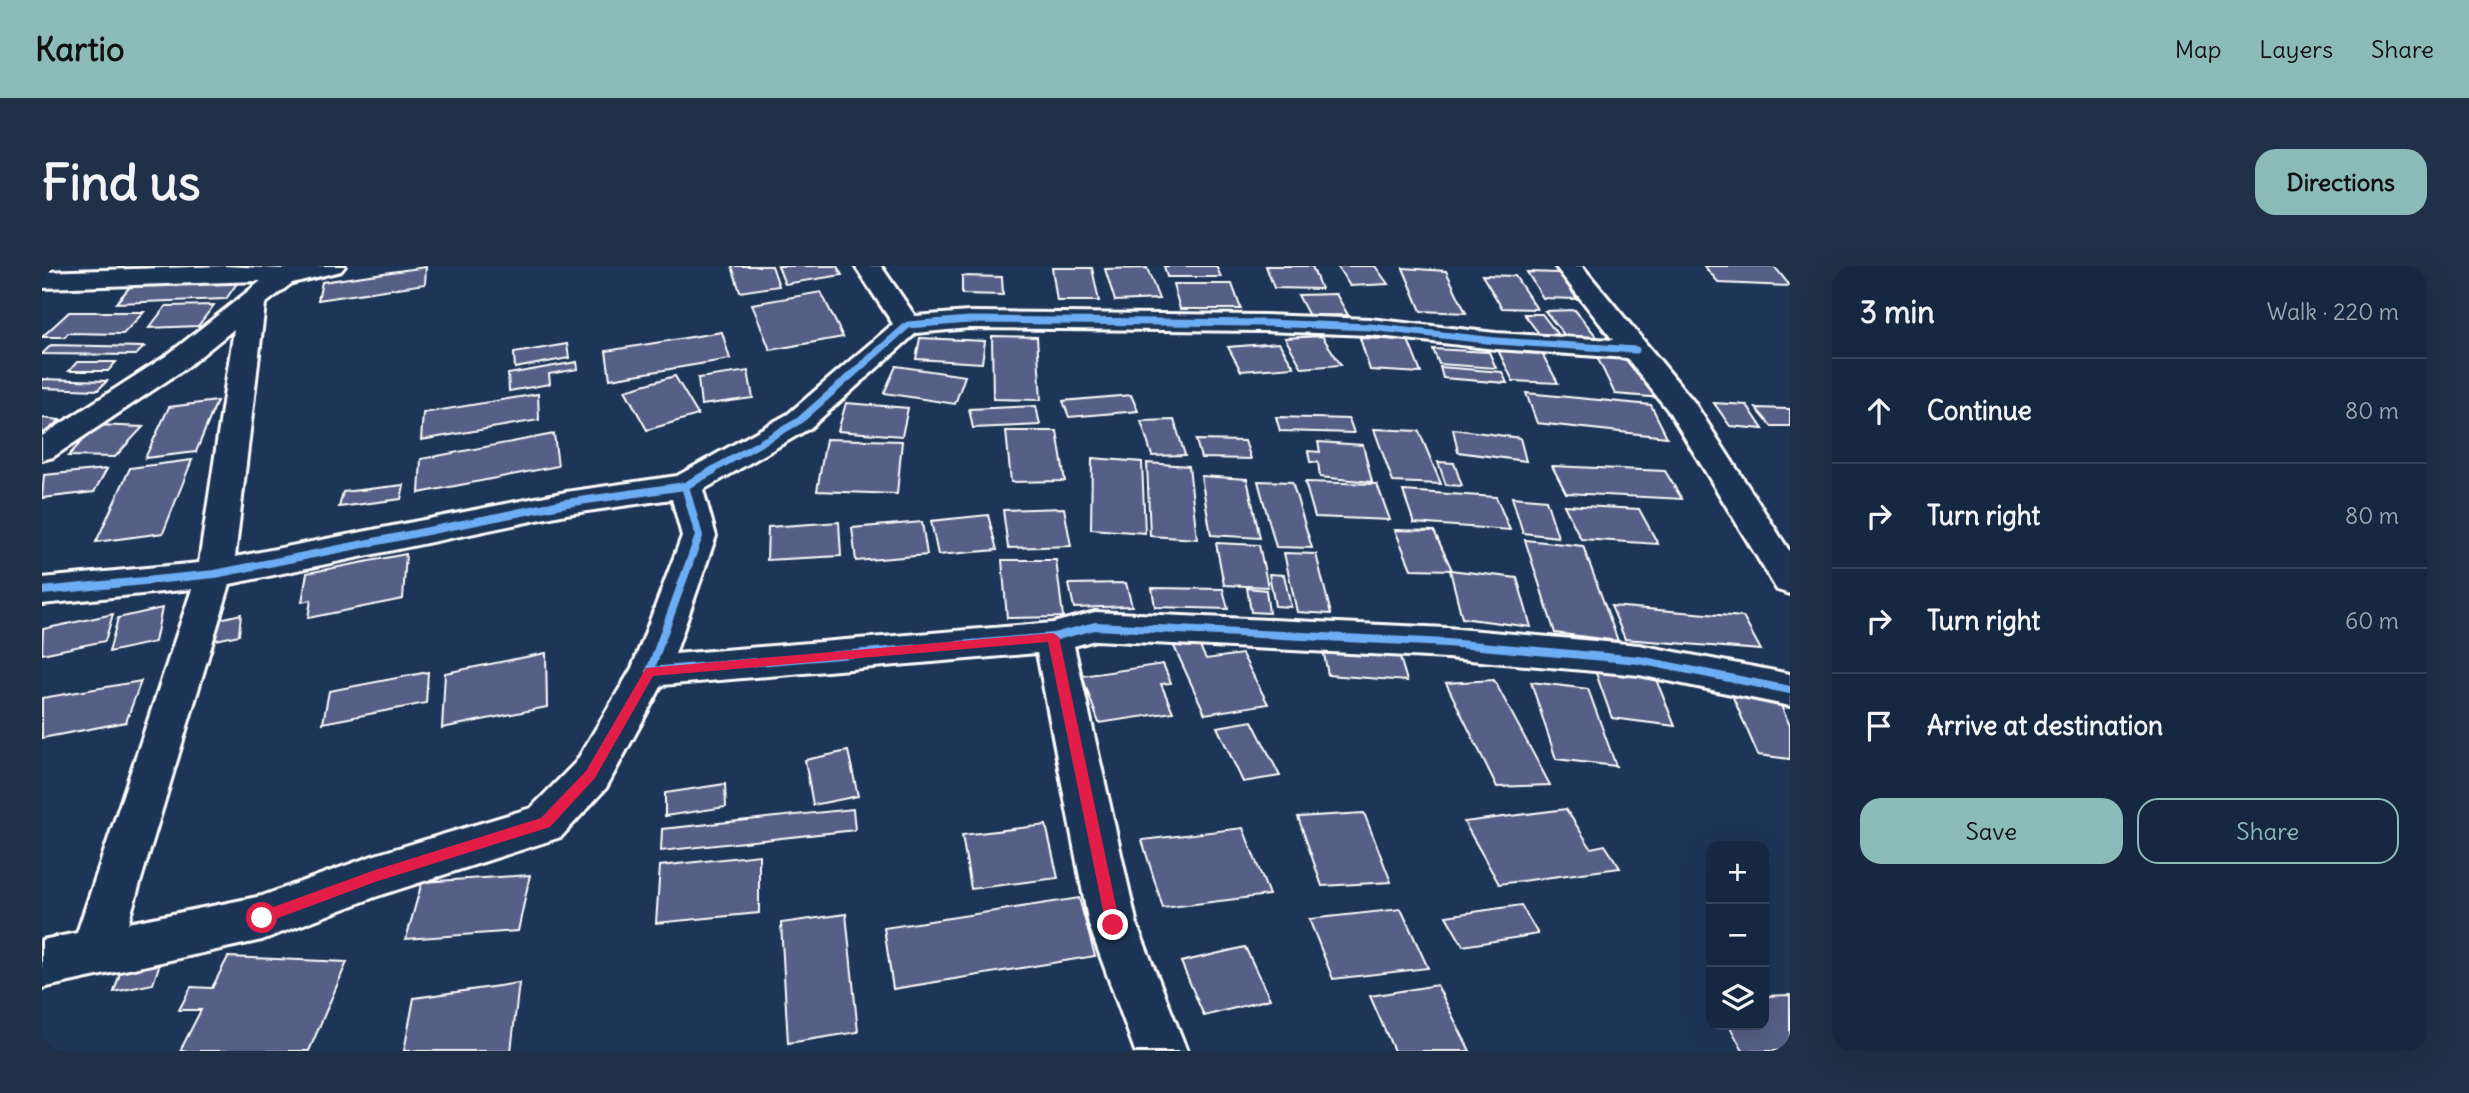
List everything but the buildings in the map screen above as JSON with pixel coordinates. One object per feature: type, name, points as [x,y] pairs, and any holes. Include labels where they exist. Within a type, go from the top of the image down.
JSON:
[{"type":"street","points":[[42,280],[177,277],[250,272],[283,277],[332,266]]},
{"type":"street","points":[[868,266],[891,304],[908,325]]},
{"type":"street","points":[[1568,266],[1683,409],[1790,581]]},
{"type":"street","points":[[42,450],[176,362],[283,277]]},
{"type":"street","points":[[95,953],[215,574],[252,301]]},
{"type":"street","points":[[42,591],[215,574],[566,503],[685,486],[799,421],[908,325],[970,320],[1264,323],[1370,327],[1496,341],[1636,350]]},
{"type":"street","points":[[42,964],[262,918],[375,876],[545,823],[590,775],[650,671],[699,536],[685,486]]},
{"type":"street","points":[[650,671],[1053,637],[1095,626],[1447,643],[1639,660],[1790,690]]},
{"type":"street","points":[[1053,637],[1113,925],[1161,1051]]},
{"type":"cycle path","points":[[42,591],[215,574],[566,503],[685,486],[799,421],[908,325],[969,320],[1264,323],[1370,327],[1496,341],[1636,350]]},
{"type":"cycle path","points":[[685,486],[699,536],[650,671],[1053,637],[1095,626],[1447,643],[1639,660],[1790,690]]},
{"type":"route","points":[[262,918],[375,876],[488,843],[545,823],[590,775],[650,671],[1053,637],[1113,925]]}]
